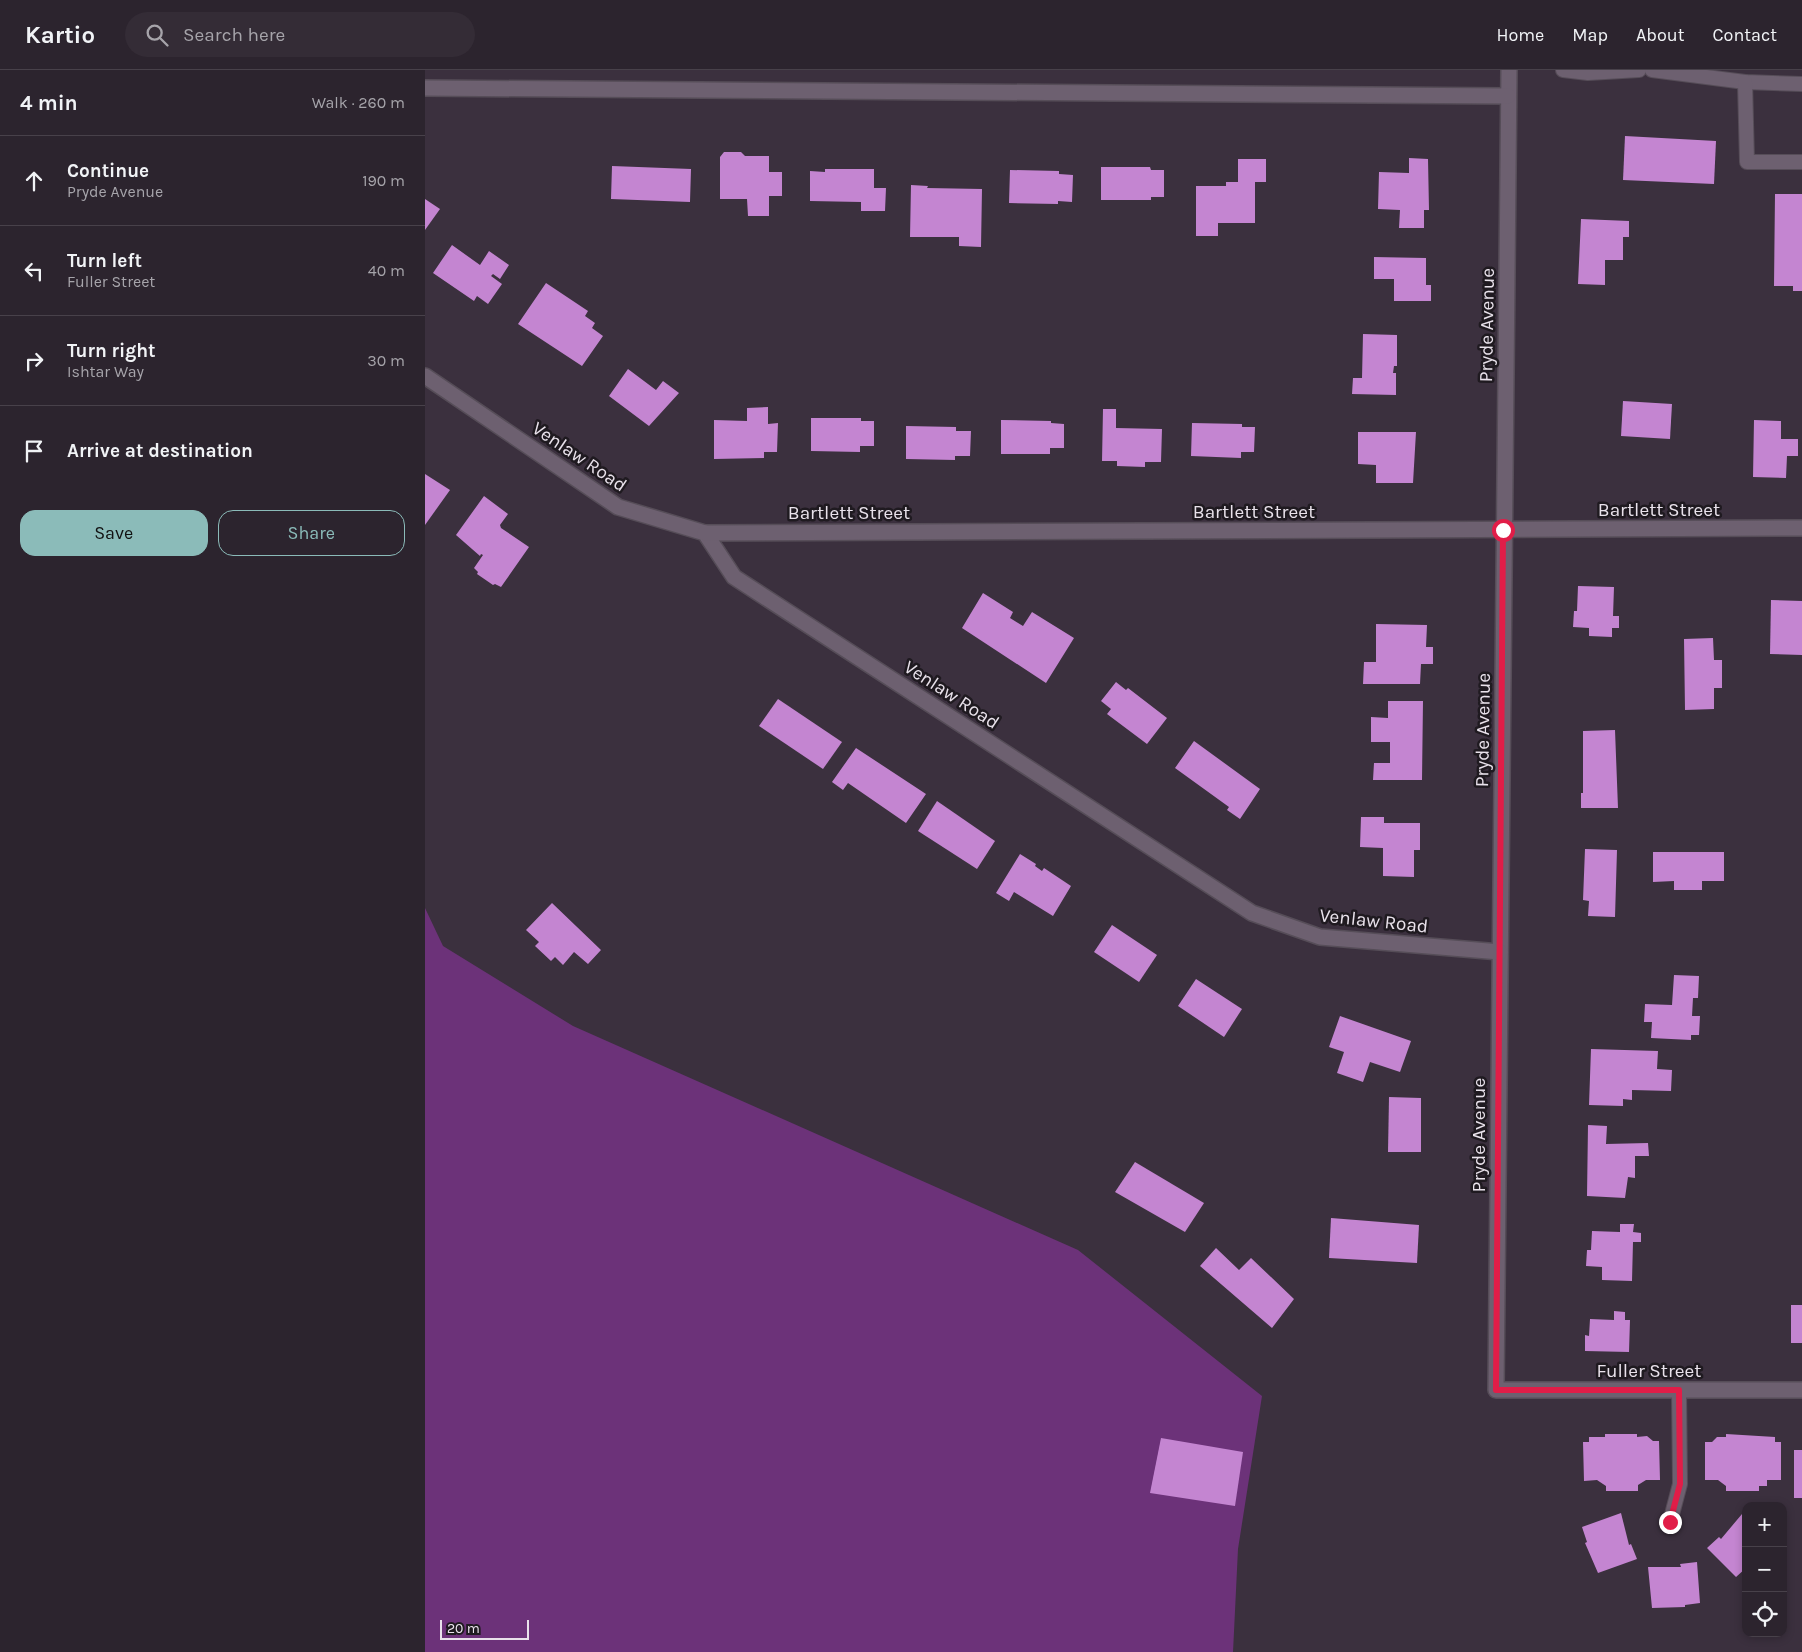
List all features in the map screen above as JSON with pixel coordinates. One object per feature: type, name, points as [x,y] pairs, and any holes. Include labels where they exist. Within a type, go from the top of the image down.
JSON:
[{"type":"street","name":"Pryde Avenue","points":[[1496,1390],[1509,70]]},
{"type":"street","points":[[425,88],[1508,96]]},
{"type":"street","name":"Venlaw Road","points":[[425,376],[618,507],[705,533],[734,577],[1252,913],[1320,937],[1500,952]]},
{"type":"street","name":"Bartlett Street","points":[[705,533],[1802,528]]},
{"type":"street","name":"Fuller Street","points":[[1496,1390],[1802,1390]]},
{"type":"lane","points":[[1563,70],[1588,73],[1639,70]]},
{"type":"lane","points":[[1653,70],[1745,82],[1802,84]]},
{"type":"lane","points":[[1745,82],[1747,162],[1802,162]]},
{"type":"lane","points":[[1670,1522],[1680,1484],[1679,1390]]},
{"type":"shaded area","points":[[425,908],[443,946],[573,1026],[1078,1250],[1262,1396],[1238,1549],[1233,1652],[425,1652]]},
{"type":"building","points":[[1625,136],[1716,141],[1714,184],[1623,180]]},
{"type":"building","points":[[724,152],[741,152],[745,156],[769,156],[769,172],[782,172],[782,196],[769,196],[769,216],[748,216],[747,199],[720,199],[720,157]]},
{"type":"building","points":[[1409,158],[1428,159],[1429,210],[1424,210],[1424,228],[1399,228],[1400,210],[1378,209],[1379,172],[1409,173]]},
{"type":"building","points":[[1238,159],[1266,159],[1266,182],[1255,182],[1255,223],[1218,223],[1218,236],[1196,236],[1196,186],[1226,186],[1226,182],[1238,182]]},
{"type":"building","points":[[612,166],[691,169],[690,202],[611,199]]},
{"type":"building","points":[[1101,167],[1150,167],[1151,170],[1164,170],[1164,197],[1151,197],[1151,200],[1101,200]]},
{"type":"building","points":[[825,169],[874,169],[874,188],[886,188],[885,211],[861,211],[861,202],[810,201],[810,171],[825,172]]},
{"type":"building","points":[[1010,170],[1059,171],[1059,174],[1073,175],[1072,202],[1058,201],[1058,204],[1009,203]]},
{"type":"building","points":[[911,185],[928,186],[927,188],[982,189],[981,247],[959,246],[959,237],[910,237]]},
{"type":"building","points":[[1775,194],[1802,194],[1802,291],[1793,291],[1793,286],[1774,286]]},
{"type":"building","points":[[425,199],[440,209],[425,230]]},
{"type":"building","points":[[1581,219],[1629,221],[1629,237],[1623,237],[1623,260],[1605,260],[1605,285],[1578,284]]},
{"type":"building","points":[[452,245],[480,265],[489,251],[509,265],[500,279],[493,274],[491,276],[502,284],[488,304],[477,296],[474,301],[433,273]]},
{"type":"building","points":[[1374,257],[1426,258],[1426,285],[1431,285],[1431,301],[1394,301],[1394,279],[1374,279]]},
{"type":"building","points":[[546,283],[588,311],[585,316],[595,323],[592,328],[603,336],[582,366],[518,324]]},
{"type":"building","points":[[1363,334],[1397,335],[1397,366],[1394,366],[1393,373],[1396,373],[1396,395],[1352,394],[1353,378],[1362,378]]},
{"type":"building","points":[[628,369],[656,390],[663,381],[679,393],[649,426],[609,396]]},
{"type":"building","points":[[1623,401],[1672,404],[1670,439],[1621,436]]},
{"type":"building","points":[[768,407],[768,424],[778,423],[777,452],[764,452],[764,458],[714,459],[714,420],[747,421],[747,408]]},
{"type":"building","points":[[1103,409],[1116,409],[1116,428],[1162,429],[1161,462],[1145,462],[1145,467],[1117,466],[1117,461],[1102,461]]},
{"type":"building","points":[[811,418],[861,418],[861,421],[874,421],[874,446],[860,446],[860,452],[811,451]]},
{"type":"building","points":[[1001,420],[1051,421],[1051,423],[1064,424],[1064,448],[1050,448],[1050,454],[1001,454]]},
{"type":"building","points":[[1754,420],[1781,421],[1781,439],[1798,439],[1798,456],[1787,456],[1786,478],[1753,477]]},
{"type":"building","points":[[1192,423],[1242,424],[1242,427],[1255,427],[1254,452],[1241,452],[1241,458],[1191,456]]},
{"type":"building","points":[[906,426],[956,427],[956,431],[971,431],[970,456],[955,456],[955,460],[906,459]]},
{"type":"building","points":[[1358,432],[1416,432],[1413,483],[1376,483],[1376,465],[1358,464]]},
{"type":"building","points":[[425,474],[450,490],[425,525]]},
{"type":"building","points":[[484,496],[508,514],[500,525],[501,528],[529,547],[501,587],[493,585],[477,574],[478,572],[474,568],[483,555],[481,554],[480,556],[456,535]]},
{"type":"building","points":[[1578,586],[1614,587],[1613,616],[1619,616],[1619,628],[1612,628],[1612,637],[1589,636],[1589,628],[1573,627],[1574,611],[1577,611]]},
{"type":"building","points":[[983,593],[1013,612],[1010,618],[1023,626],[1032,612],[1074,638],[1046,683],[962,628]]},
{"type":"building","points":[[1771,600],[1802,601],[1802,655],[1770,654]]},
{"type":"building","points":[[1376,624],[1427,625],[1426,647],[1433,647],[1433,664],[1421,664],[1420,684],[1363,684],[1364,662],[1376,662]]},
{"type":"building","points":[[1713,638],[1714,660],[1722,660],[1722,688],[1714,688],[1714,709],[1685,710],[1684,639]]},
{"type":"building","points":[[1116,682],[1126,690],[1128,688],[1167,718],[1147,744],[1107,714],[1111,709],[1101,701]]},
{"type":"building","points":[[778,699],[842,742],[823,769],[759,726]]},
{"type":"building","points":[[1388,701],[1423,701],[1422,780],[1373,780],[1374,763],[1390,763],[1390,742],[1371,742],[1371,717],[1388,718]]},
{"type":"building","points":[[1615,730],[1618,808],[1581,808],[1581,793],[1583,793],[1583,731]]},
{"type":"building","points":[[1194,741],[1260,789],[1240,819],[1227,810],[1229,807],[1175,768]]},
{"type":"building","points":[[856,748],[926,794],[906,823],[848,783],[843,790],[832,782]]},
{"type":"building","points":[[937,801],[995,841],[977,869],[918,831]]},
{"type":"building","points":[[1361,817],[1384,817],[1384,823],[1420,823],[1420,850],[1414,850],[1414,877],[1383,876],[1383,848],[1360,847]]},
{"type":"building","points":[[1585,849],[1617,850],[1615,917],[1588,916],[1589,901],[1583,900]]},
{"type":"building","points":[[1653,852],[1724,852],[1724,881],[1702,881],[1702,890],[1674,890],[1674,881],[1653,882]]},
{"type":"building","points":[[1020,854],[1036,864],[1035,866],[1042,871],[1044,868],[1071,886],[1053,916],[1014,892],[1009,901],[996,893]]},
{"type":"building","points":[[552,903],[601,950],[588,964],[574,952],[563,965],[555,957],[551,961],[535,946],[539,942],[526,930]]},
{"type":"building","points":[[1112,925],[1157,955],[1139,982],[1094,952]]},
{"type":"building","points":[[1674,975],[1699,976],[1698,998],[1693,998],[1692,1016],[1700,1016],[1699,1035],[1691,1035],[1691,1040],[1651,1038],[1652,1022],[1644,1022],[1645,1004],[1672,1005]]},
{"type":"building","points":[[1196,979],[1242,1009],[1224,1037],[1178,1006]]},
{"type":"building","points":[[1340,1016],[1411,1041],[1400,1072],[1370,1062],[1363,1082],[1337,1073],[1344,1052],[1329,1047]]},
{"type":"building","points":[[1591,1049],[1658,1051],[1657,1069],[1672,1070],[1671,1091],[1632,1090],[1632,1100],[1623,1099],[1623,1106],[1589,1105]]},
{"type":"building","points":[[1389,1097],[1421,1098],[1421,1152],[1388,1152]]},
{"type":"building","points":[[1588,1125],[1607,1126],[1606,1144],[1648,1143],[1649,1156],[1635,1156],[1635,1178],[1628,1177],[1625,1198],[1587,1196]]},
{"type":"building","points":[[1135,1162],[1204,1203],[1185,1232],[1115,1192]]},
{"type":"building","points":[[1331,1218],[1419,1225],[1417,1263],[1329,1258]]},
{"type":"building","points":[[1620,1224],[1634,1224],[1633,1232],[1641,1233],[1641,1242],[1633,1242],[1632,1281],[1602,1280],[1602,1267],[1586,1266],[1587,1250],[1591,1250],[1592,1231],[1620,1232]]},
{"type":"building","points":[[1216,1248],[1239,1270],[1251,1258],[1294,1299],[1272,1328],[1200,1266]]},
{"type":"building","points":[[1791,1305],[1802,1305],[1802,1343],[1791,1343]]},
{"type":"building","points":[[1614,1311],[1625,1312],[1625,1320],[1630,1320],[1629,1352],[1585,1351],[1585,1335],[1589,1336],[1590,1319],[1614,1320]]},
{"type":"building","points":[[1605,1434],[1637,1434],[1637,1437],[1647,1436],[1653,1441],[1659,1441],[1660,1480],[1646,1480],[1638,1485],[1638,1491],[1606,1491],[1606,1486],[1597,1480],[1584,1481],[1583,1442],[1589,1442],[1589,1437],[1605,1437]]},
{"type":"building","points":[[1726,1434],[1775,1437],[1775,1442],[1781,1442],[1781,1480],[1767,1480],[1767,1486],[1759,1486],[1759,1491],[1726,1491],[1726,1486],[1718,1480],[1705,1480],[1705,1442],[1712,1442],[1717,1437],[1726,1437]]},
{"type":"building","points":[[1161,1438],[1243,1452],[1235,1506],[1150,1493]]},
{"type":"building","points":[[1794,1450],[1802,1450],[1802,1498],[1794,1498]]},
{"type":"building","points":[[1621,1513],[1629,1545],[1631,1544],[1637,1559],[1598,1573],[1585,1543],[1587,1542],[1582,1527]]},
{"type":"building","points":[[1742,1514],[1742,1572],[1736,1577],[1707,1548],[1719,1537],[1721,1539]]},
{"type":"building","points":[[1697,1562],[1700,1603],[1685,1605],[1685,1607],[1652,1608],[1648,1567],[1681,1567],[1680,1564]]},
{"type":"route","points":[[1503,530],[1496,1390],[1679,1390],[1680,1484],[1670,1522]]}]
